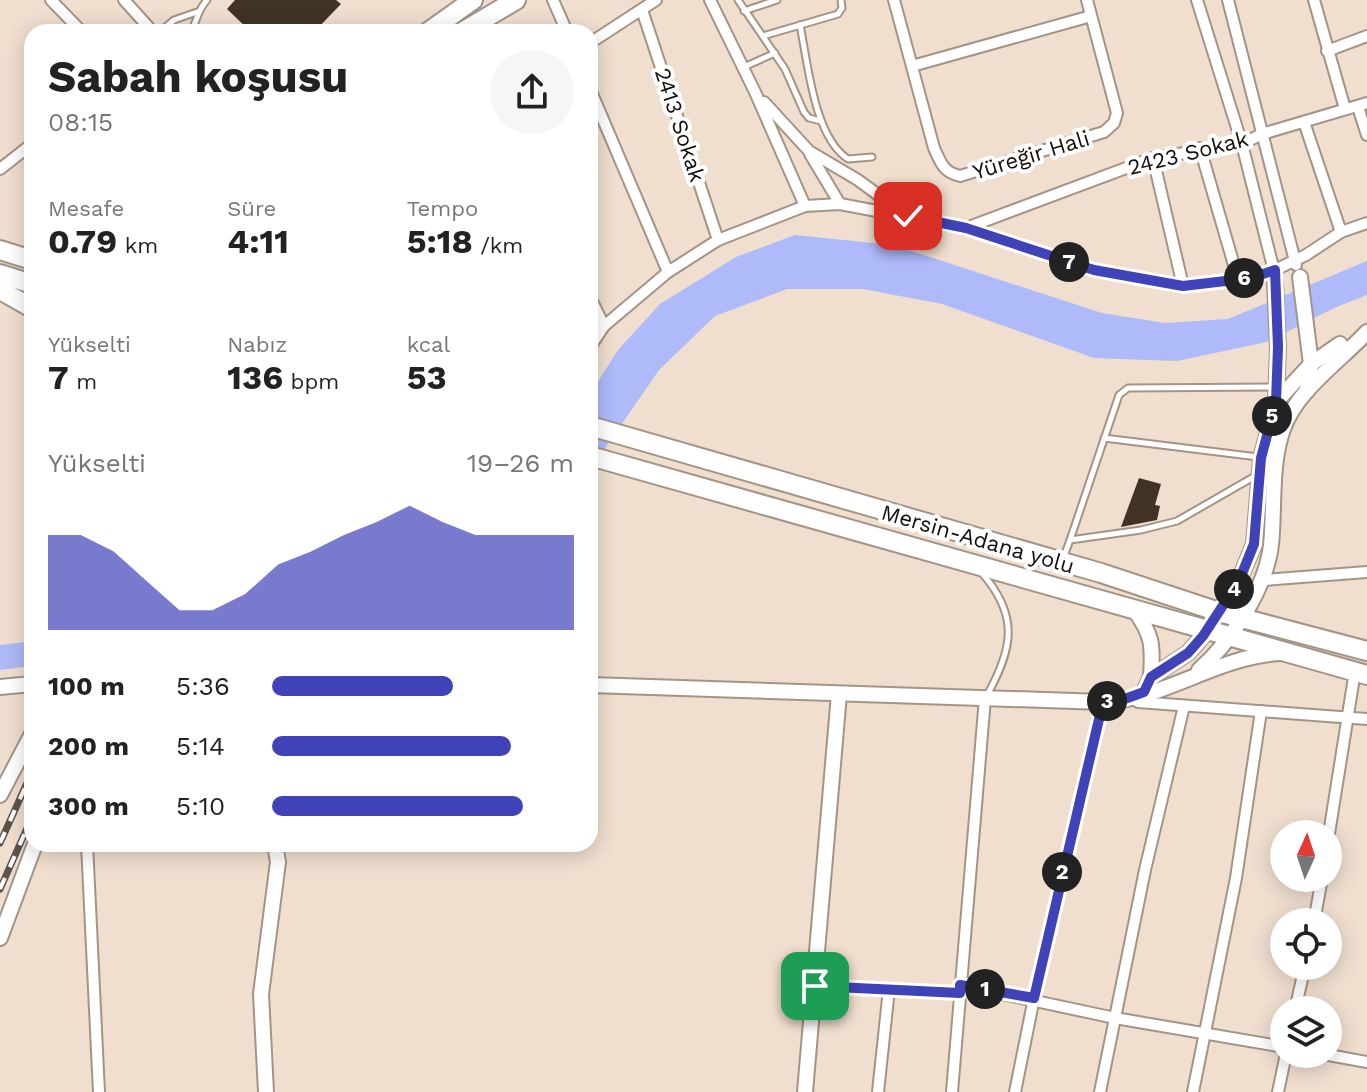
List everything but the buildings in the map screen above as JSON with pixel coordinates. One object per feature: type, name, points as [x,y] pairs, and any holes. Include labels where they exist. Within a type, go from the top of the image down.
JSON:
[{"type":"highway","points":[[439,24],[473,0]]},
{"type":"highway","points":[[476,24],[516,0]]},
{"type":"highway","points":[[436,24],[448,18]]},
{"type":"highway","points":[[0,250],[24,258]]},
{"type":"highway","points":[[0,274],[24,282]]},
{"type":"highway","points":[[0,290],[24,304]]},
{"type":"highway","name":"Mersin-Adana yolu","points":[[598,428],[1219,612],[1367,651]]},
{"type":"highway","points":[[598,458],[1361,673]]},
{"type":"main road","points":[[1138,694],[1151,677],[1188,653],[1206,630],[1239,581],[1254,544],[1277,395],[1275,276]]},
{"type":"main road","points":[[1300,277],[1311,364],[1307,391]]},
{"type":"main road","points":[[1277,395],[1311,364],[1340,344],[1367,331]]},
{"type":"main road","points":[[1192,676],[1215,656],[1264,580],[1271,546],[1268,466],[1293,408],[1367,331]]},
{"type":"main road","points":[[1308,339],[1340,344]]},
{"type":"main road","points":[[1277,395],[1281,407],[1293,408]]},
{"type":"main road","points":[[1133,608],[1147,627],[1153,642],[1151,677]]},
{"type":"main road","points":[[598,685],[1103,702],[1163,690],[1192,676],[1261,654],[1291,652]]},
{"type":"main road","points":[[0,687],[24,685]]},
{"type":"main road","points":[[805,1092],[839,694]]},
{"type":"main road","points":[[0,795],[24,749]]},
{"type":"main road","points":[[0,938],[32,852]]},
{"type":"main road","points":[[276,852],[278,862]]},
{"type":"main road","points":[[266,1092],[261,994],[281,852]]},
{"type":"street","points":[[51,0],[74,24]]},
{"type":"street","points":[[124,0],[146,24]]},
{"type":"street","points":[[553,0],[564,24]]},
{"type":"street","points":[[598,38],[656,0]]},
{"type":"street","points":[[710,0],[805,206]]},
{"type":"street","name":"Yüreğir Hali","points":[[894,0],[943,168],[949,174],[960,176],[1104,132],[1114,123],[1117,113],[1087,0]]},
{"type":"street","points":[[1197,0],[1242,144],[1275,276]]},
{"type":"street","points":[[1228,0],[1300,277]]},
{"type":"street","points":[[1314,0],[1345,109]]},
{"type":"street","name":"2413 Sokak","points":[[642,10],[718,240]]},
{"type":"street","points":[[912,66],[1091,16]]},
{"type":"street","points":[[1327,51],[1367,36]]},
{"type":"street","points":[[755,92],[809,151],[840,204]]},
{"type":"street","points":[[1362,105],[1367,135]]},
{"type":"street","name":"2423 Sokak","points":[[966,228],[1153,158],[1200,148],[1242,144],[1262,134],[1362,105]]},
{"type":"street","points":[[598,108],[668,272]]},
{"type":"street","points":[[1304,122],[1341,232]]},
{"type":"street","points":[[1200,148],[1238,279]]},
{"type":"street","points":[[0,169],[24,150]]},
{"type":"street","points":[[809,151],[858,180],[908,216]]},
{"type":"street","points":[[1153,158],[1183,286]]},
{"type":"street","points":[[598,335],[604,326],[668,272],[718,240],[805,206],[840,204],[966,228],[1094,270],[1183,286],[1275,276],[1341,232],[1367,223]]},
{"type":"street","points":[[598,314],[604,326]]},
{"type":"street","points":[[1264,580],[1367,572]]},
{"type":"street","points":[[1331,820],[1348,717],[1361,673]]},
{"type":"street","points":[[1138,694],[1138,702],[1367,719]]},
{"type":"street","points":[[952,1092],[985,698]]},
{"type":"street","points":[[1015,1092],[1103,702]]},
{"type":"street","points":[[1100,1092],[1184,706]]},
{"type":"street","points":[[1193,1092],[1236,878],[1261,711]]},
{"type":"street","points":[[87,852],[99,1092]]},
{"type":"street","points":[[815,986],[960,989],[1034,998],[1115,1018],[1270,1045]]},
{"type":"street","points":[[878,1092],[889,989]]},
{"type":"street","points":[[1342,1057],[1367,1062]]},
{"type":"street","points":[[1278,1092],[1283,1068]]},
{"type":"lane","points":[[738,0],[775,53],[804,112],[809,118],[821,121]]},
{"type":"lane","points":[[744,11],[777,0]]},
{"type":"lane","points":[[763,36],[838,14],[842,8],[841,0]]},
{"type":"lane","points":[[193,24],[203,1]]},
{"type":"lane","points":[[169,24],[197,12]]},
{"type":"lane","points":[[800,25],[821,121],[829,142],[842,155],[855,161],[872,157]]},
{"type":"lane","points":[[743,68],[775,53]]},
{"type":"lane","points":[[1062,564],[1119,395],[1128,388],[1277,395]]},
{"type":"lane","points":[[1104,438],[1268,466]]},
{"type":"lane","points":[[1070,540],[1141,530],[1177,521],[1268,466]]},
{"type":"lane","points":[[975,565],[1002,598],[1010,629],[1007,652],[985,698]]},
{"type":"water","points":[[795,235],[893,245],[1102,313],[1165,323],[1228,319],[1367,261],[1367,295],[1267,342],[1177,361],[1094,358],[942,304],[863,289],[787,289],[715,316],[659,370],[598,458],[598,381],[618,350],[660,304],[736,257]]},
{"type":"water","points":[[24,642],[24,667],[0,670],[0,645]]},
{"type":"railway","points":[[0,843],[24,790]]},
{"type":"railway","points":[[0,889],[24,835]]},
{"type":"route","points":[[815,986],[960,993],[960,985],[1034,998],[1103,702],[1119,701],[1144,692],[1151,677],[1188,653],[1203,636],[1239,581],[1254,544],[1261,458],[1276,402],[1278,347],[1275,270],[1251,278],[1183,286],[1094,270],[966,228],[908,216]]}]
